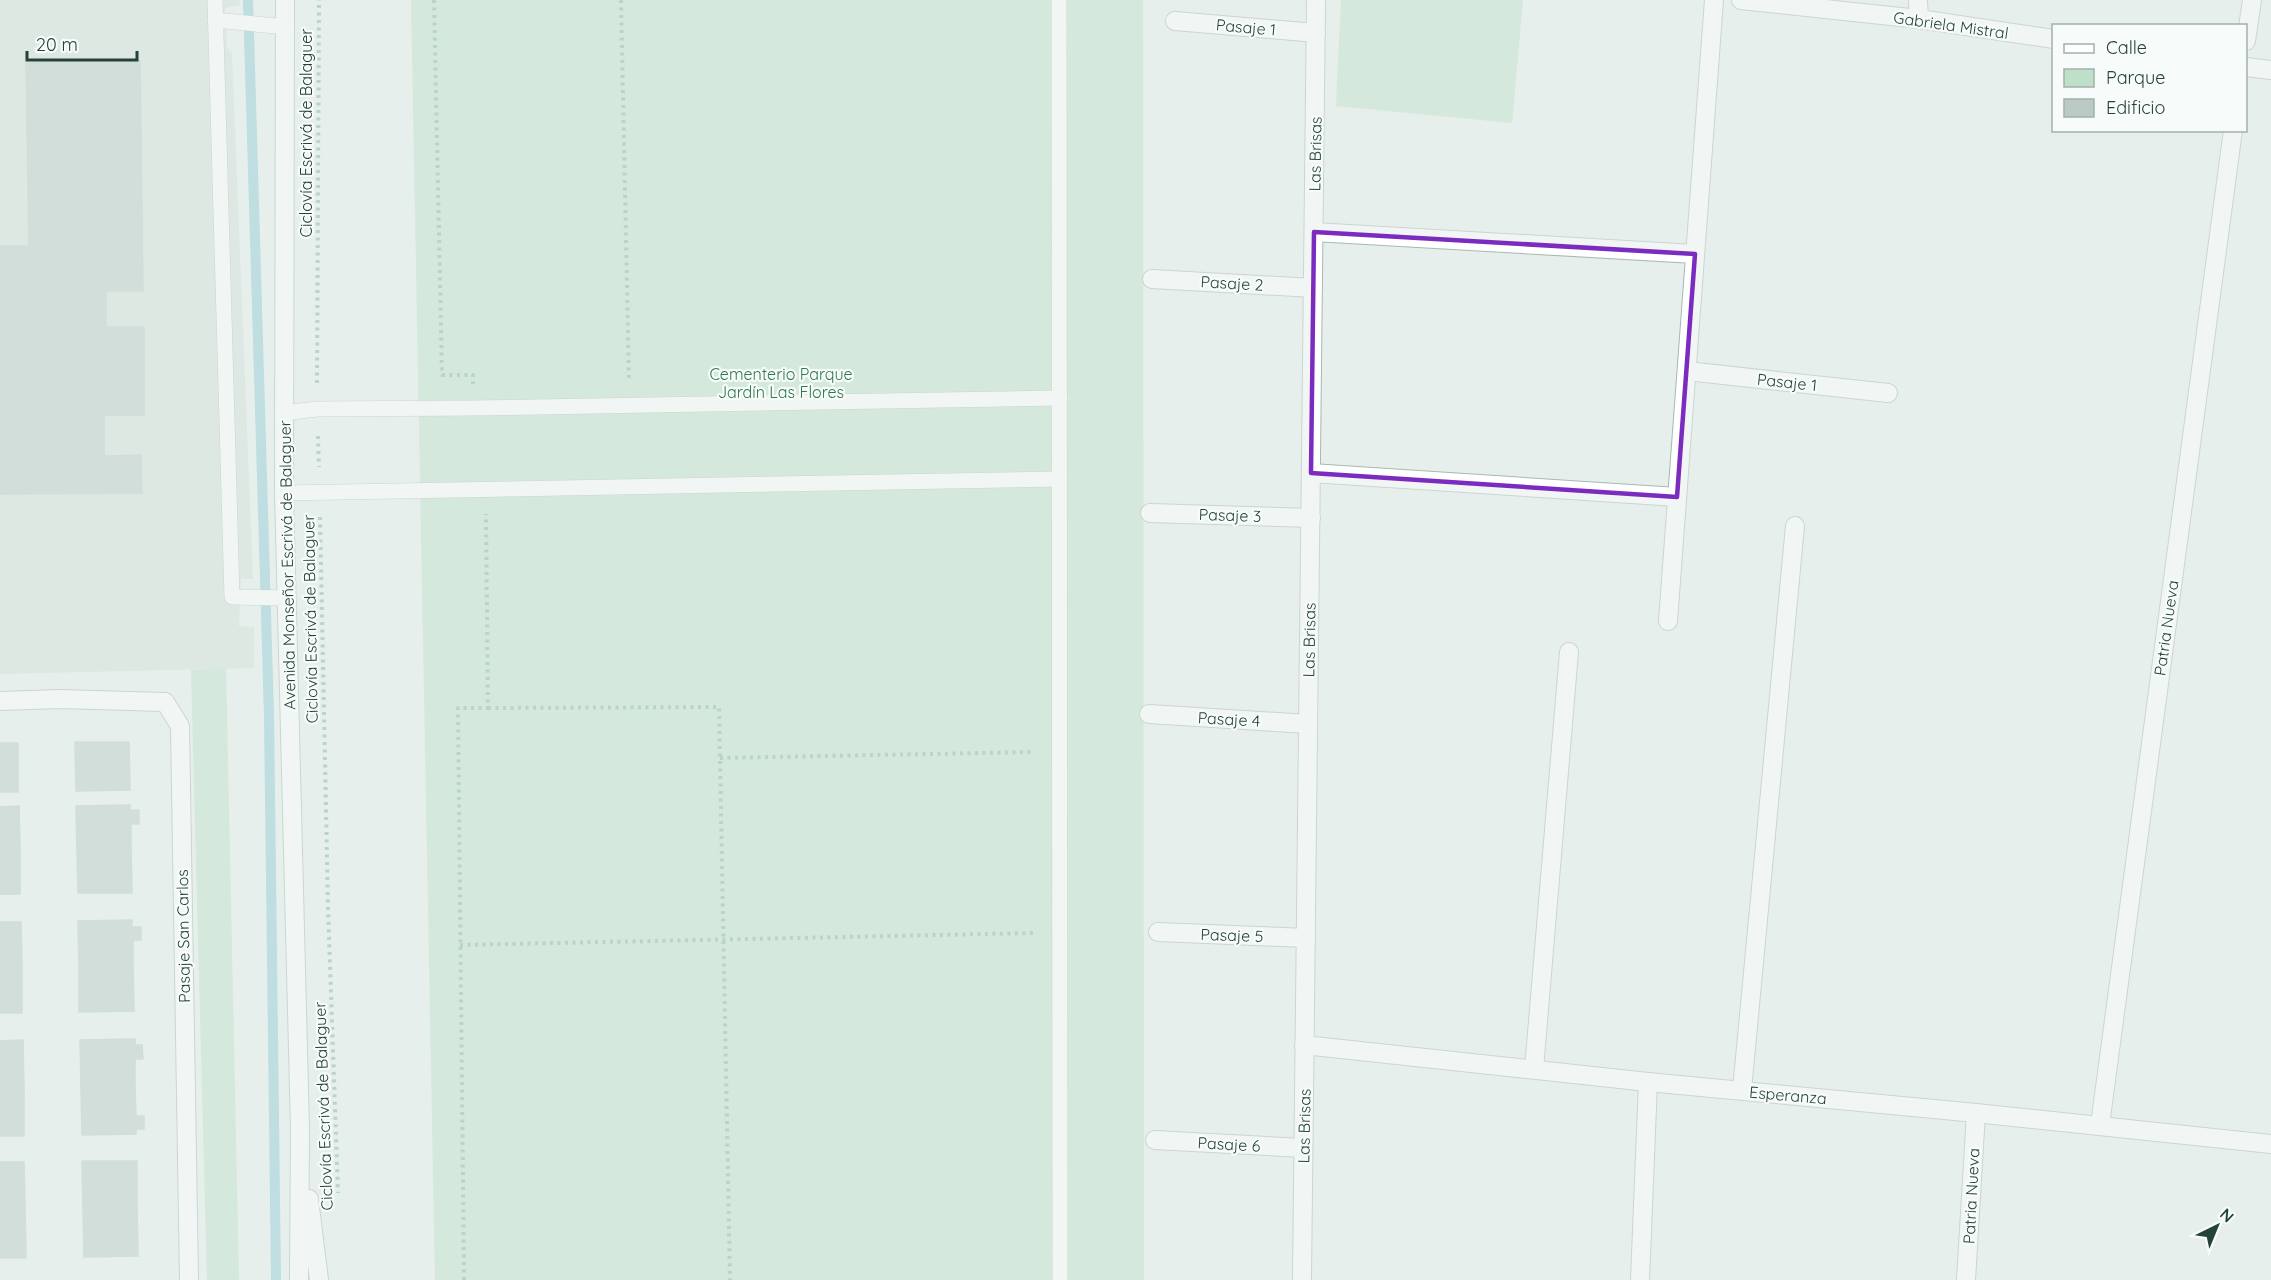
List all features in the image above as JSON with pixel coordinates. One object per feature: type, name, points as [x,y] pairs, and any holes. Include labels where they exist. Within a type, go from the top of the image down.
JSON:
[{"type":"street","name":"Avenida Monseñor Escrivá de Balaguer","points":[[285,0],[283,413],[300,1129],[299,1280]]},
{"type":"street","name":"Las Brisas","points":[[1302,1280],[1317,0]]},
{"type":"street","points":[[1668,621],[1714,0]]},
{"type":"street","name":"Gabriela Mistral","points":[[1741,0],[1919,19],[2052,39]]},
{"type":"street","points":[[1918,0],[1919,19]]},
{"type":"street","points":[[2247,34],[2252,0]]},
{"type":"street","name":"Pasaje 1","points":[[1175,21],[1316,33]]},
{"type":"street","points":[[2247,67],[2271,70]]},
{"type":"street","name":"Patria Nueva","points":[[2100,1125],[2233,132]]},
{"type":"street","points":[[1314,232],[1695,255]]},
{"type":"street","name":"Pasaje 2","points":[[1152,279],[1313,288]]},
{"type":"street","name":"Pasaje 1","points":[[1687,371],[1888,393]]},
{"type":"street","points":[[1311,473],[1677,497]]},
{"type":"street","name":"Pasaje 3","points":[[1150,513],[1311,518]]},
{"type":"street","points":[[1742,1090],[1795,526]]},
{"type":"street","points":[[1534,1069],[1569,652]]},
{"type":"street","name":"Pasaje San Carlos","points":[[0,701],[59,699],[165,702],[180,726],[189,1280]]},
{"type":"street","name":"Pasaje 4","points":[[1149,714],[1308,724]]},
{"type":"street","name":"Pasaje 5","points":[[1158,932],[1306,938]]},
{"type":"street","name":"Esperanza","points":[[1304,1045],[2271,1144]]},
{"type":"street","points":[[1640,1280],[1648,1082]]},
{"type":"street","name":"Patria Nueva","points":[[1966,1280],[1976,1113]]},
{"type":"street","name":"Avenida Monseñor Escrivá de Balaguer","points":[[300,1129],[319,1280]]},
{"type":"street","name":"Pasaje 6","points":[[1155,1140],[1303,1148]]},
{"type":"lane","points":[[215,0],[232,597],[287,598]]},
{"type":"lane","points":[[1059,0],[1060,1280]]},
{"type":"lane","points":[[215,20],[286,27]]},
{"type":"lane","points":[[283,413],[316,409],[1060,398]]},
{"type":"lane","points":[[284,494],[1059,479]]},
{"type":"path","name":"Ciclovía Escrivá de Balaguer","points":[[319,0],[316,409],[320,493],[328,907],[339,1203]]},
{"type":"path","points":[[434,0],[442,375],[473,375],[474,408]]},
{"type":"path","points":[[621,0],[629,406]]},
{"type":"path","points":[[486,489],[488,708]]},
{"type":"path","points":[[464,1280],[458,708],[719,707],[730,1280]]},
{"type":"path","points":[[720,758],[1060,752]]},
{"type":"path","points":[[460,945],[1060,933]]},
{"type":"highlighted area","points":[[1314,232],[1695,254],[1677,497],[1311,473]]},
{"type":"shaded area","points":[[0,0],[240,0],[240,5],[225,8],[227,47],[232,54],[253,579],[241,579],[239,626],[254,627],[254,668],[0,674]]},
{"type":"green space","name":"Cementerio Parque Jardín Las Flores","points":[[411,0],[1143,0],[1144,1280],[435,1280]]},
{"type":"green space","points":[[1341,0],[1523,0],[1512,123],[1336,106]]},
{"type":"green space","points":[[226,668],[239,1280],[207,1280],[191,670]]},
{"type":"building","points":[[140,60],[143,291],[106,291],[106,327],[144,327],[144,415],[104,415],[104,456],[141,455],[142,493],[0,494],[0,246],[29,246],[26,63]]},
{"type":"building","points":[[75,742],[129,742],[130,790],[76,791]]},
{"type":"building","points":[[0,743],[18,743],[18,792],[0,792]]},
{"type":"building","points":[[130,805],[130,810],[139,810],[139,824],[131,824],[131,849],[77,850],[76,806]]},
{"type":"building","points":[[19,806],[20,851],[0,851],[0,807]]},
{"type":"building","points":[[131,849],[132,893],[78,893],[77,850]]},
{"type":"building","points":[[0,851],[20,851],[20,894],[0,894]]},
{"type":"building","points":[[132,920],[132,927],[141,927],[141,940],[133,940],[133,965],[79,966],[78,921]]},
{"type":"building","points":[[0,922],[21,922],[22,967],[0,967]]},
{"type":"building","points":[[133,965],[134,1011],[79,1012],[79,966]]},
{"type":"building","points":[[0,967],[22,967],[22,1013],[0,1013]]},
{"type":"building","points":[[135,1039],[135,1045],[142,1045],[143,1059],[135,1059],[135,1088],[81,1088],[80,1040]]},
{"type":"building","points":[[23,1040],[24,1089],[0,1089],[0,1041]]},
{"type":"building","points":[[81,1088],[135,1088],[136,1116],[144,1116],[144,1129],[136,1129],[136,1134],[82,1135]]},
{"type":"building","points":[[0,1089],[24,1089],[24,1136],[0,1136]]},
{"type":"building","points":[[82,1161],[137,1161],[137,1206],[83,1206]]},
{"type":"building","points":[[0,1162],[24,1162],[25,1207],[0,1207]]},
{"type":"building","points":[[83,1206],[137,1206],[138,1256],[84,1257]]},
{"type":"building","points":[[0,1207],[25,1207],[26,1258],[0,1258]]},
{"type":"waterway","points":[[248,0],[269,716],[276,1280]]}]
